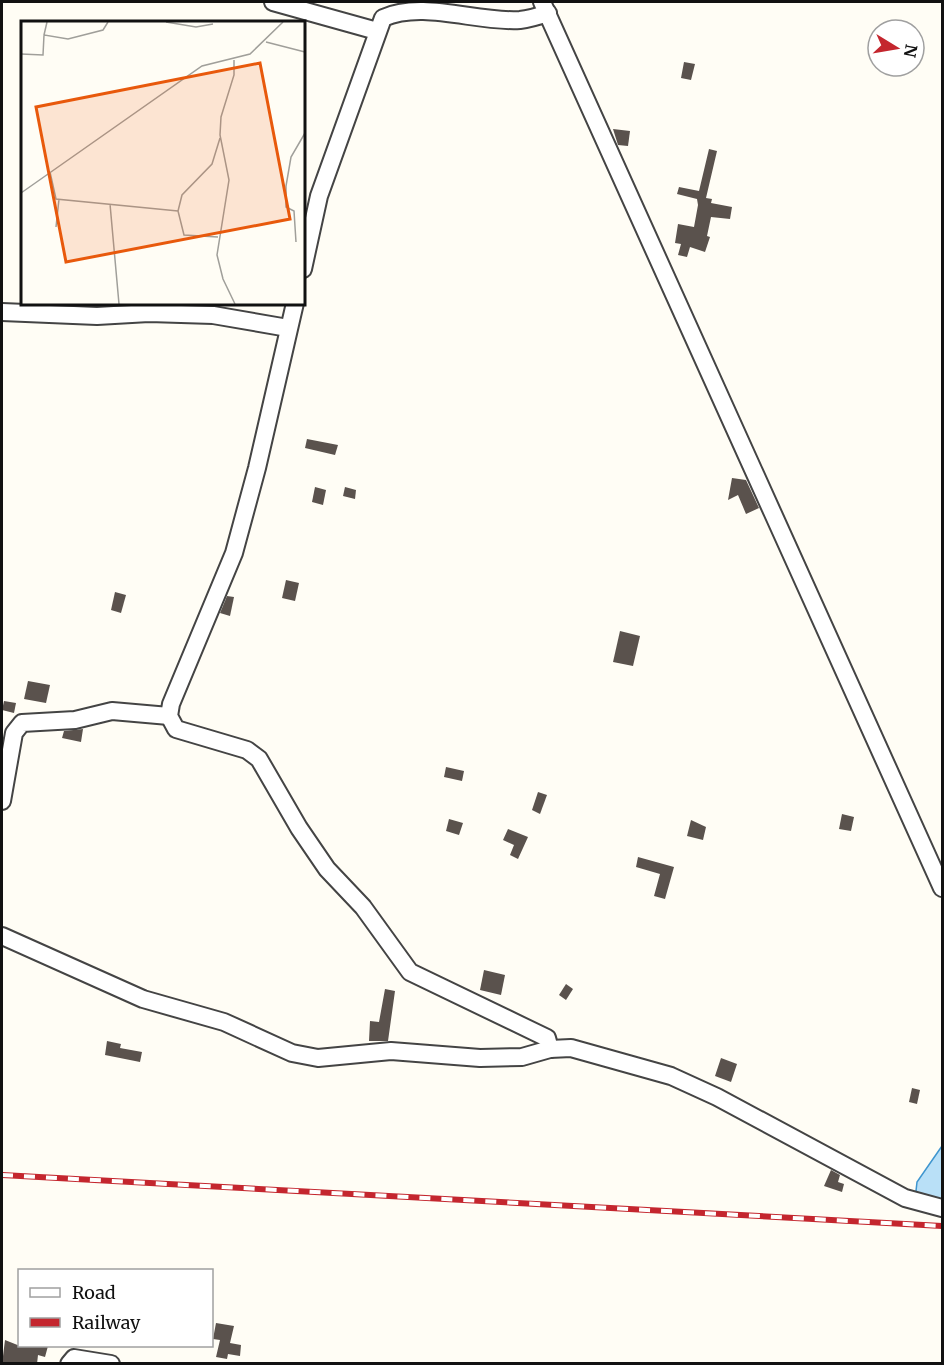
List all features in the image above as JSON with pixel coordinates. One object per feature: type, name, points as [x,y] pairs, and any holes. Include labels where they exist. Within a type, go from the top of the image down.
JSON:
[{"type":"street","points":[[273,2],[377,31]]},
{"type":"street","points":[[304,264],[319,196],[382,18],[395,12],[421,11],[522,20],[545,8],[942,888]]},
{"type":"street","points":[[295,304],[257,468],[234,553],[171,704],[169,716],[176,729],[186,734],[247,750],[259,759],[299,828],[327,869],[363,906],[410,972],[547,1038],[550,1048]]},
{"type":"street","points":[[2,312],[97,316],[149,313],[213,315],[288,328]]},
{"type":"street","points":[[2,801],[14,733],[22,723],[75,720],[112,711],[169,716]]},
{"type":"street","points":[[2,936],[143,999],[224,1022],[292,1053],[318,1058],[391,1051],[480,1058],[522,1057],[550,1048],[571,1047],[671,1076],[717,1097],[904,1198],[942,1208]]},
{"type":"street","points":[[69,1364],[74,1358],[111,1364]]},
{"type":"water","points":[[942,1146],[942,1200],[926,1199],[916,1191],[917,1182]]},
{"type":"building","points":[[684,62],[695,64],[691,80],[681,78]]},
{"type":"building","points":[[613,129],[630,131],[628,146],[618,145]]},
{"type":"building","points":[[709,149],[717,151],[706,198],[712,199],[711,203],[732,207],[730,219],[711,217],[707,236],[710,237],[705,252],[690,247],[687,257],[678,255],[681,244],[675,243],[678,224],[694,227],[698,205],[697,199],[677,194],[679,187],[699,191]]},
{"type":"building","points":[[307,439],[338,445],[335,455],[305,448]]},
{"type":"building","points":[[732,478],[746,480],[759,508],[746,514],[738,495],[728,500]]},
{"type":"building","points":[[315,487],[326,490],[323,505],[312,502]]},
{"type":"building","points":[[345,487],[356,490],[355,499],[343,496]]},
{"type":"building","points":[[286,580],[299,583],[295,601],[282,598]]},
{"type":"building","points":[[115,592],[126,595],[121,613],[111,610]]},
{"type":"building","points":[[227,596],[234,597],[230,616],[220,613]]},
{"type":"building","points":[[620,631],[640,636],[633,666],[613,662]]},
{"type":"building","points":[[28,681],[50,685],[46,703],[24,699]]},
{"type":"building","points":[[4,701],[16,703],[14,713],[2,710]]},
{"type":"building","points":[[83,729],[81,742],[62,738],[64,731]]},
{"type":"building","points":[[446,767],[464,771],[462,781],[444,777]]},
{"type":"building","points":[[538,792],[547,795],[540,814],[532,810]]},
{"type":"building","points":[[842,814],[854,817],[851,831],[839,829]]},
{"type":"building","points":[[449,819],[463,823],[459,835],[446,831]]},
{"type":"building","points":[[691,820],[706,827],[703,840],[687,836]]},
{"type":"building","points":[[508,829],[528,837],[518,859],[510,855],[514,845],[503,840]]},
{"type":"building","points":[[638,857],[674,867],[665,899],[654,896],[660,874],[636,867]]},
{"type":"building","points":[[484,970],[505,975],[501,995],[480,990]]},
{"type":"building","points":[[566,984],[573,989],[566,1000],[559,995]]},
{"type":"building","points":[[385,989],[395,991],[388,1041],[369,1041],[370,1021],[379,1022]]},
{"type":"building","points":[[107,1041],[121,1044],[120,1048],[142,1052],[140,1062],[105,1055]]},
{"type":"building","points":[[721,1058],[737,1064],[731,1082],[715,1076]]},
{"type":"building","points":[[912,1088],[920,1090],[917,1104],[909,1102]]},
{"type":"building","points":[[831,1170],[840,1175],[838,1182],[844,1184],[842,1192],[824,1186]]},
{"type":"building","points":[[216,1323],[234,1326],[230,1343],[241,1345],[240,1356],[228,1354],[227,1359],[216,1357],[220,1340],[213,1339]]},
{"type":"building","points":[[5,1340],[18,1347],[48,1347],[45,1357],[38,1355],[37,1364],[2,1364]]},
{"type":"railway","points":[[2,1175],[942,1226]]}]
